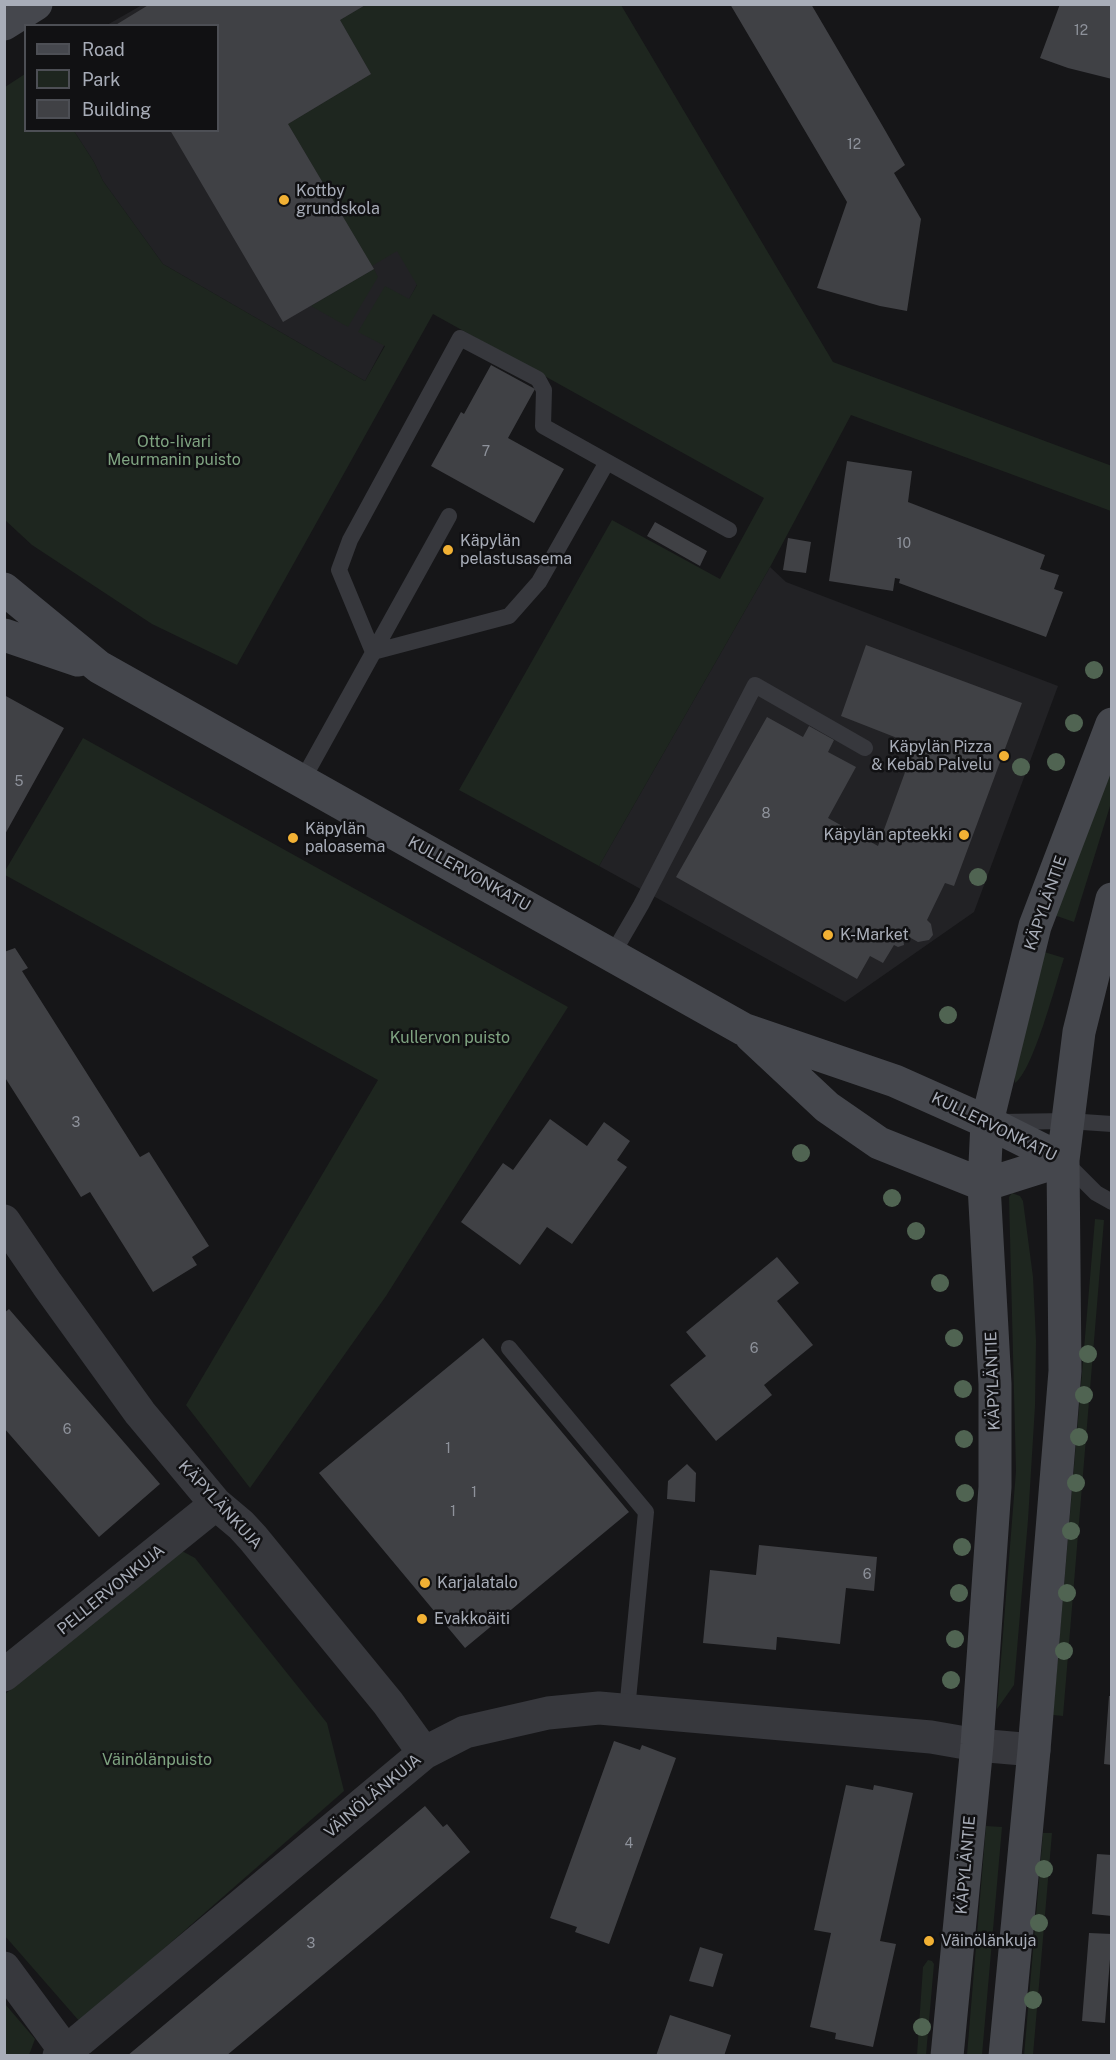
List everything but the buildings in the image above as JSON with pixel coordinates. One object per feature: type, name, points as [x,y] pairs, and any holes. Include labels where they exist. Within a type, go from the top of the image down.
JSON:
[{"type":"main road","points":[[4,24],[36,4]]},
{"type":"main road","name":"KULLERVONKATU","points":[[4,589],[99,667],[743,1029],[895,1081],[987,1122],[1063,1160]]},
{"type":"main road","name":"KULLERVONKATU","points":[[4,634],[99,667]]},
{"type":"main road","name":"KÄPYLÄNTIE","points":[[947,2055],[977,1746],[995,1487],[995,1384],[984,1185],[987,1122],[1035,927],[1112,724]]},
{"type":"main road","points":[[1005,2055],[1034,1750],[1065,1371],[1063,1160],[1079,1032],[1112,900]]},
{"type":"main road","name":"KULLERVONKATU","points":[[743,1029],[827,1107],[879,1143],[984,1185],[1063,1160]]},
{"type":"street","name":"KÄPYLÄNKUJA","points":[[10,1240],[136,1407],[216,1504],[253,1538],[388,1703],[424,1753]]},
{"type":"street","name":"PELLERVONKUJA","points":[[4,1675],[216,1504]]},
{"type":"street","name":"VÄINÖLÄNKUJA","points":[[65,2054],[424,1753],[465,1732],[548,1713],[599,1708],[932,1737],[977,1746],[1034,1750]]},
{"type":"street","points":[[4,1968],[65,2054]]},
{"type":"lane","points":[[373,652],[339,570],[350,540],[460,338],[538,379],[544,390],[543,426],[729,530]]},
{"type":"lane","points":[[373,652],[509,616],[539,582],[607,462]]},
{"type":"lane","points":[[302,781],[449,516]]},
{"type":"lane","points":[[612,955],[641,905],[755,685],[865,748]]},
{"type":"lane","points":[[987,1122],[1068,1120],[1112,1124]]},
{"type":"lane","points":[[1063,1160],[1096,1193],[1112,1202]]},
{"type":"lane","points":[[509,1348],[646,1512],[627,1710]]},
{"type":"shaded area","name":"Kottby grundskola","points":[[142,5],[452,5],[453,218],[365,381],[163,264],[103,181],[75,132],[219,132],[219,24],[109,24]]},
{"type":"shaded area","points":[[770,567],[786,582],[1058,686],[974,912],[845,1002],[599,866]]},
{"type":"green space","name":"Otto-Iivari Meurmanin puisto","points":[[367,4],[621,5],[833,362],[1112,466],[1111,511],[851,415],[770,567],[599,866],[459,790],[612,520],[720,579],[764,498],[433,314],[237,665],[152,624],[32,545],[5,520],[5,87],[24,75],[24,132],[75,132],[103,181],[163,264],[365,381],[385,346],[358,332],[385,286],[409,299],[417,285],[397,251],[372,266],[288,124],[371,74],[340,20]]},
{"type":"green space","points":[[374,269],[378,277],[348,327],[311,306]]},
{"type":"green space","name":"Kullervon puisto","points":[[83,738],[568,1007],[386,1296],[250,1488],[186,1405],[378,1080],[5,875],[5,871]]},
{"type":"green space","points":[[1111,761],[1111,803],[1074,922],[1054,915]]},
{"type":"green space","points":[[1041,951],[1064,958],[1036,1045],[1022,1075],[1015,1083],[1014,1071]]},
{"type":"green space","points":[[1012,1193],[1020,1196],[1023,1201],[1033,1277],[1036,1341],[1035,1406],[1014,1685],[997,1709],[1016,1471],[1009,1197]]},
{"type":"green space","points":[[1095,1219],[1104,1220],[1063,1716],[1053,1715]]},
{"type":"green space","name":"Väinölänpuisto","points":[[182,1551],[195,1558],[327,1723],[344,1791],[80,2022],[5,1936],[4,1695]]},
{"type":"green space","points":[[986,1826],[1002,1827],[982,2055],[967,2055]]},
{"type":"green space","points":[[1043,1833],[1052,1833],[1033,2055],[1024,2056]]},
{"type":"green space","points":[[928,1960],[934,1964],[926,2055],[917,2055],[923,1967]]},
{"type":"green space","points":[[5,2004],[35,2039],[29,2055],[5,2055]]},
{"type":"place","name":"Kottby grundskola","points":[[284,200]]},
{"type":"place","name":"Käpylän pelastusasema","points":[[448,550]]},
{"type":"place","name":"Käpylän Pizza & Kebab Palvelu","points":[[1004,756]]},
{"type":"place","name":"Käpylän apteekki","points":[[964,835]]},
{"type":"place","name":"Käpylän paloasema","points":[[293,838]]},
{"type":"place","name":"K-Market","points":[[828,935]]},
{"type":"place","name":"Karjalatalo","points":[[425,1583]]},
{"type":"place","name":"Evakkoäiti","points":[[422,1619]]},
{"type":"place","name":"Väinölänkuja","points":[[929,1941]]}]
